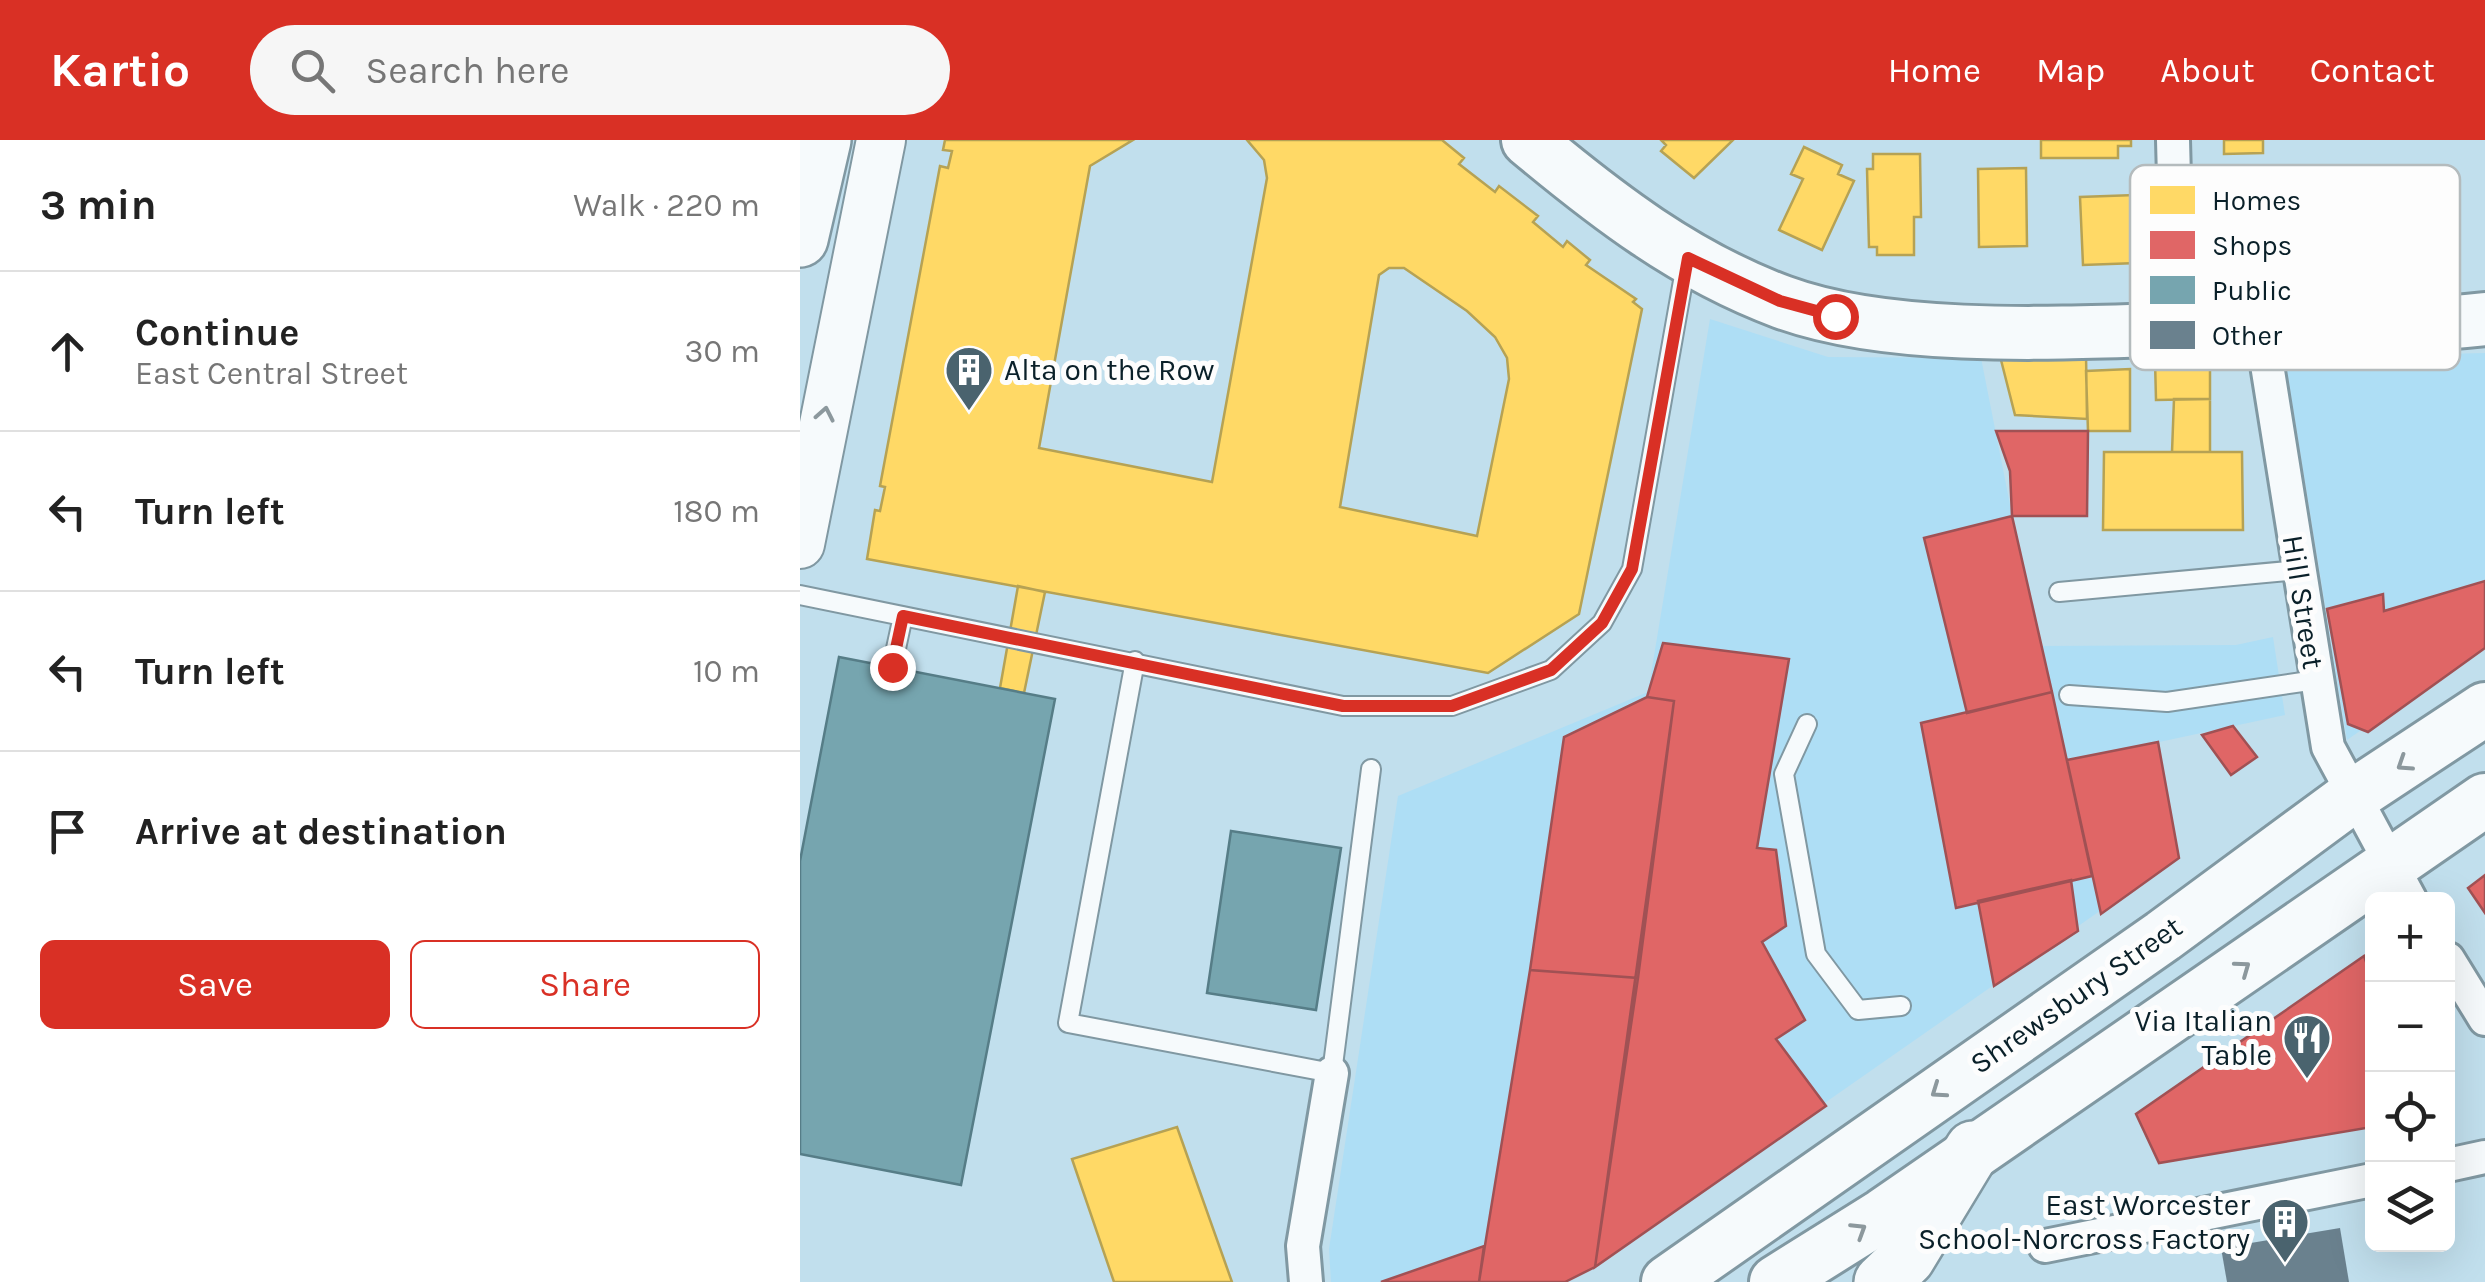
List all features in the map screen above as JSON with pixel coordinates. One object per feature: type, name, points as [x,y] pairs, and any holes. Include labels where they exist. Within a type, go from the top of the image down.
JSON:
[{"type":"highway","points":[[800,239],[822,140]]},
{"type":"highway","points":[[1882,1282],[1907,1258],[1973,1149]]},
{"type":"main road","points":[[1528,140],[1602,202],[1688,258],[1780,301],[1874,323],[2130,331]]},
{"type":"main road","points":[[2460,320],[2485,319]]},
{"type":"main road","name":"Shrewsbury Street","points":[[1668,1282],[2163,936],[2353,796],[2485,709]]},
{"type":"main road","points":[[1776,1282],[1884,1215],[1973,1149],[2228,978],[2399,882],[2485,800]]},
{"type":"street","points":[[800,544],[881,140]]},
{"type":"street","points":[[2173,140],[2174,165]]},
{"type":"street","name":"Hill Street","points":[[2268,370],[2328,747],[2399,882]]},
{"type":"street","points":[[2455,970],[2485,1019]]},
{"type":"street","points":[[1306,1282],[1303,1246],[1332,1073]]},
{"type":"street","points":[[2455,1163],[2485,1157]]},
{"type":"street","points":[[2045,1246],[2365,1181]]},
{"type":"lane","points":[[800,596],[1343,706],[1452,706],[1551,670],[1602,623],[1632,569],[1688,258]]},
{"type":"lane","points":[[2059,592],[2298,570]]},
{"type":"lane","points":[[892,667],[903,616]]},
{"type":"lane","points":[[1135,661],[1068,1023],[1332,1073],[1371,769]]},
{"type":"lane","points":[[2069,695],[2167,702],[2316,680]]},
{"type":"lane","points":[[1807,724],[1784,774],[1816,954],[1858,1010],[1901,1006]]},
{"type":"shaded area","points":[[1710,319],[1828,357],[1981,358],[2038,646],[2236,645],[2273,637],[2285,715],[2150,744],[2173,860],[1568,1282],[1331,1282],[1329,1249],[1398,796],[1648,692]]},
{"type":"shaded area","points":[[2485,353],[2485,643],[2347,740],[2287,370],[2460,370],[2460,354]]},
{"type":"building: Homes","name":"Alta on the Row","points":[[945,140],[1133,140],[1090,166],[1039,448],[1212,482],[1267,178],[1264,160],[1247,140],[1442,140],[1464,158],[1459,164],[1495,192],[1499,186],[1538,216],[1533,222],[1563,247],[1567,241],[1590,260],[1586,265],[1636,299],[1633,302],[1642,309],[1579,614],[1488,673],[867,559],[875,510],[880,511],[885,487],[880,486],[940,166],[948,168],[952,151],[943,150]],"holes":[[[1389,268],[1404,268],[1467,311],[1495,337],[1507,358],[1509,379],[1477,536],[1340,507],[1379,275]]]},
{"type":"building: Homes","points":[[1661,140],[1733,140],[1694,178],[1661,151],[1666,145]]},
{"type":"building: Homes","points":[[2041,140],[2131,140],[2131,146],[2118,146],[2118,158],[2041,158]]},
{"type":"building: Homes","points":[[2224,140],[2263,140],[2263,153],[2224,154]]},
{"type":"building: Homes","points":[[1804,147],[1842,165],[1838,174],[1854,181],[1822,250],[1779,230],[1803,179],[1791,174]]},
{"type":"building: Homes","points":[[1873,154],[1920,154],[1921,217],[1914,217],[1914,255],[1877,255],[1877,247],[1869,247],[1867,169],[1873,169]]},
{"type":"building: Homes","points":[[2026,168],[2027,246],[1979,247],[1978,169]]},
{"type":"building: Homes","points":[[2130,195],[2130,263],[2083,265],[2080,197]]},
{"type":"building: Homes","points":[[2086,354],[2087,419],[2015,415],[2001,360]]},
{"type":"building: Homes","points":[[2130,369],[2130,431],[2088,431],[2086,371]]},
{"type":"building: Homes","points":[[2155,370],[2210,370],[2210,399],[2156,400]]},
{"type":"building: Homes","points":[[2174,399],[2210,399],[2210,452],[2172,452]]},
{"type":"building: Homes","points":[[2104,452],[2242,452],[2243,530],[2103,530]]},
{"type":"building: Homes","points":[[1018,586],[1045,592],[1024,693],[1000,688]]},
{"type":"building: Homes","points":[[1177,1127],[1232,1282],[1114,1282],[1072,1159]]},
{"type":"building: Shops","points":[[1996,431],[2088,431],[2087,516],[2012,516],[2010,471]]},
{"type":"building: Shops","points":[[2012,516],[2052,692],[1967,713],[1924,538]]},
{"type":"building: Shops","points":[[2485,581],[2485,648],[2368,732],[2348,724],[2327,609],[2383,594],[2384,611]]},
{"type":"building: Shops","points":[[1663,643],[1789,659],[1757,848],[1776,850],[1786,926],[1762,942],[1805,1020],[1776,1039],[1826,1106],[1595,1267],[1674,701],[1647,697]]},
{"type":"building: Shops","points":[[2052,692],[2092,876],[1956,908],[1921,723]]},
{"type":"building: Shops","points":[[1647,697],[1674,701],[1638,978],[1530,970],[1564,737]]},
{"type":"building: Shops","points":[[2233,726],[2257,757],[2231,775],[2202,735]]},
{"type":"building: Shops","points":[[2158,742],[2179,858],[2101,914],[2067,760]]},
{"type":"building: Shops","points":[[2485,875],[2485,913],[2468,888]]},
{"type":"building: Shops","points":[[2071,880],[2078,931],[1994,986],[1978,901]]},
{"type":"building: Shops","points":[[2364,956],[2365,1128],[2159,1163],[2136,1114]]},
{"type":"building: Shops","points":[[1530,970],[1638,978],[1595,1267],[1565,1282],[1479,1282]]},
{"type":"building: Shops","points":[[1484,1246],[1479,1282],[1381,1282]]},
{"type":"building: Public","points":[[839,657],[1055,699],[961,1185],[800,1154],[800,861]]},
{"type":"building: Public","points":[[1231,831],[1341,848],[1316,1010],[1207,993]]},
{"type":"building: Other","name":"East Worcester School-Norcross Factory","points":[[2340,1228],[2349,1282],[2227,1282],[2221,1248]]},
{"type":"place","name":"Alta on the Row","points":[[969,412]]},
{"type":"place","name":"Via Italian Table","points":[[2307,1080]]},
{"type":"place","name":"East Worcester School-Norcross Factory","points":[[2285,1264]]},
{"type":"route","points":[[892,667],[903,616],[1076,648],[1343,706],[1452,706],[1551,670],[1602,623],[1632,569],[1688,258],[1780,301],[1835,316]]}]
